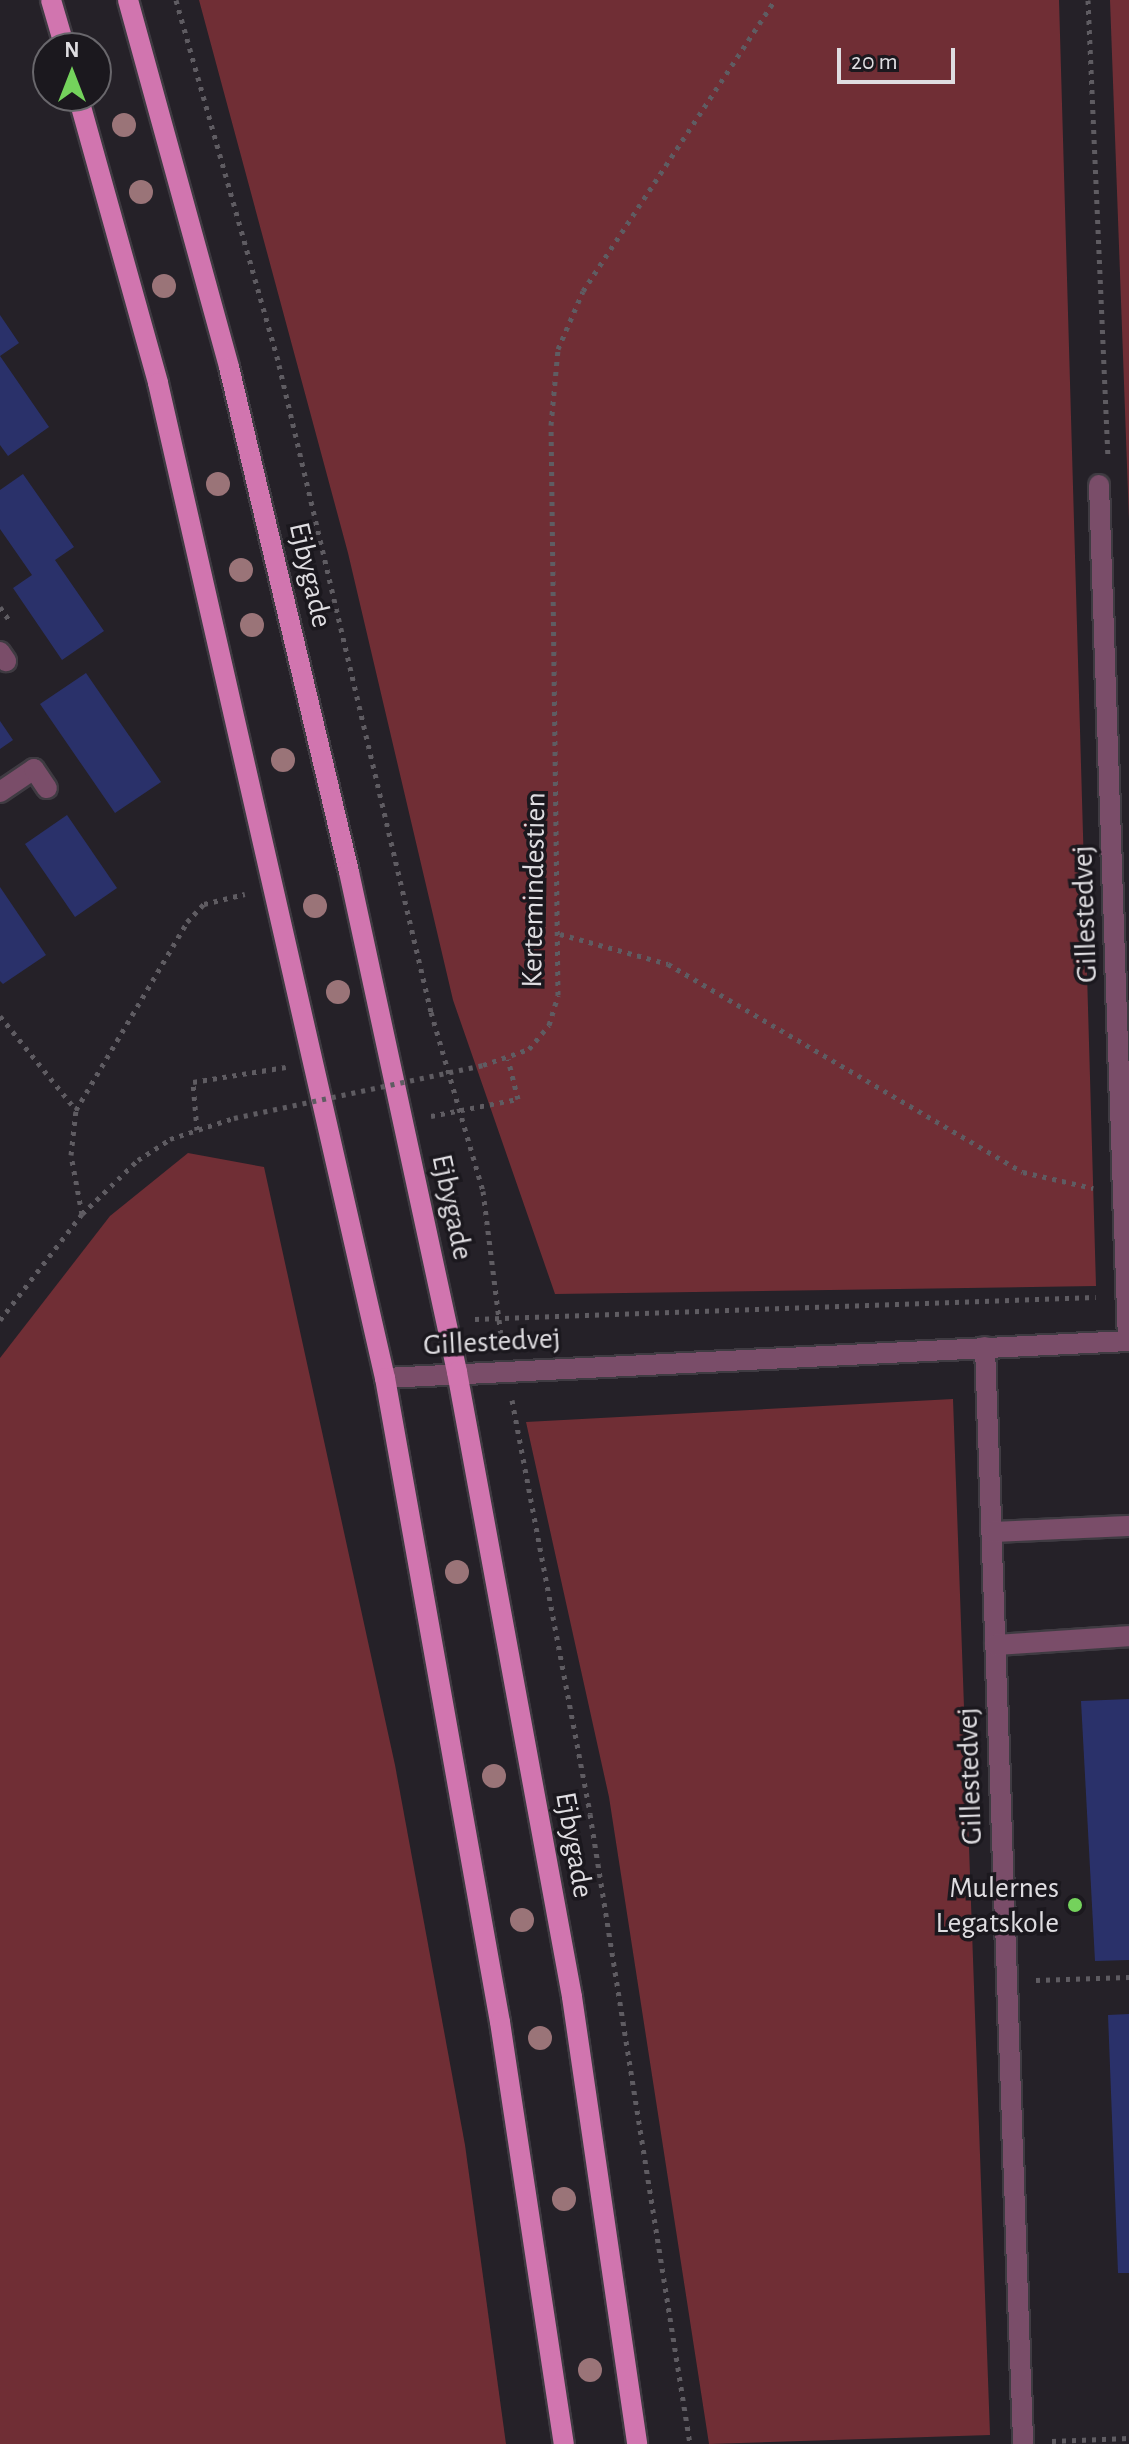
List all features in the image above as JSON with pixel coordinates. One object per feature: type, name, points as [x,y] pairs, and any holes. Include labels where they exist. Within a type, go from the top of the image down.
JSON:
[{"type":"main road","points":[[51,0],[60,32]]},
{"type":"main road","name":"Ejbygade","points":[[128,0],[233,382],[457,1372],[572,1997],[637,2444]]},
{"type":"main road","points":[[82,112],[158,383],[278,886],[385,1378],[500,2022],[564,2444]]},
{"type":"street","name":"Gillestedvej","points":[[385,1378],[457,1372],[1128,1341],[1104,477]]},
{"type":"street","points":[[0,792],[34,769],[47,788]]},
{"type":"street","name":"Gillestedvej","points":[[985,1347],[1023,2443]]},
{"type":"street","points":[[992,1532],[1129,1526]]},
{"type":"street","points":[[995,1645],[1129,1636]]},
{"type":"path","points":[[176,0],[279,365],[459,1111],[493,1236],[506,1370],[590,1814],[690,2444]]},
{"type":"path","name":"Kertemindestien","points":[[0,1320],[82,1214],[138,1160],[197,1130],[234,1118],[508,1059],[529,1049],[549,1025],[558,995],[560,934],[551,425],[558,349],[583,291],[775,0]]},
{"type":"path","points":[[1088,0],[1104,477]]},
{"type":"path","points":[[82,1214],[71,1155],[76,1110],[187,922],[204,904],[278,886]]},
{"type":"path","points":[[560,934],[668,964],[1023,1172],[1125,1196]]},
{"type":"path","points":[[0,1016],[76,1110]]},
{"type":"path","points":[[459,1111],[518,1099],[508,1059]]},
{"type":"path","points":[[197,1130],[193,1082],[252,1071]]},
{"type":"path","points":[[446,1320],[1127,1296]]},
{"type":"path","points":[[1007,1981],[1129,1977]]},
{"type":"path","points":[[1023,2443],[1129,2438]]},
{"type":"shaded area","points":[[199,0],[1059,0],[1096,1286],[555,1294],[453,1000],[348,553]]},
{"type":"shaded area","points":[[1110,0],[1129,0],[1129,520]]},
{"type":"shaded area","points":[[188,1153],[264,1167],[395,1765],[465,2145],[506,2444],[0,2444],[0,1358],[110,1216]]},
{"type":"shaded area","points":[[953,1399],[990,2435],[709,2444],[609,1797],[526,1422]]},
{"type":"building","points":[[0,315],[19,343],[0,356]]},
{"type":"building","points":[[0,356],[49,427],[8,456],[0,445]]},
{"type":"building","points":[[23,474],[74,547],[55,560],[104,631],[62,660],[13,588],[32,575],[0,529],[0,490]]},
{"type":"building","points":[[86,673],[161,782],[115,813],[40,704]]},
{"type":"building","points":[[0,721],[13,740],[0,749]]},
{"type":"building","points":[[67,815],[117,888],[75,917],[25,844]]},
{"type":"building","points":[[0,887],[46,955],[3,984],[0,981]]},
{"type":"building","points":[[1129,1699],[1129,1960],[1095,1961],[1081,1701]]},
{"type":"building","name":"Mulernes Legatskole","points":[[1129,2014],[1129,2273],[1118,2273],[1108,2015]]},
{"type":"place","name":"Mulernes Legatskole","points":[[1075,1905]]}]
